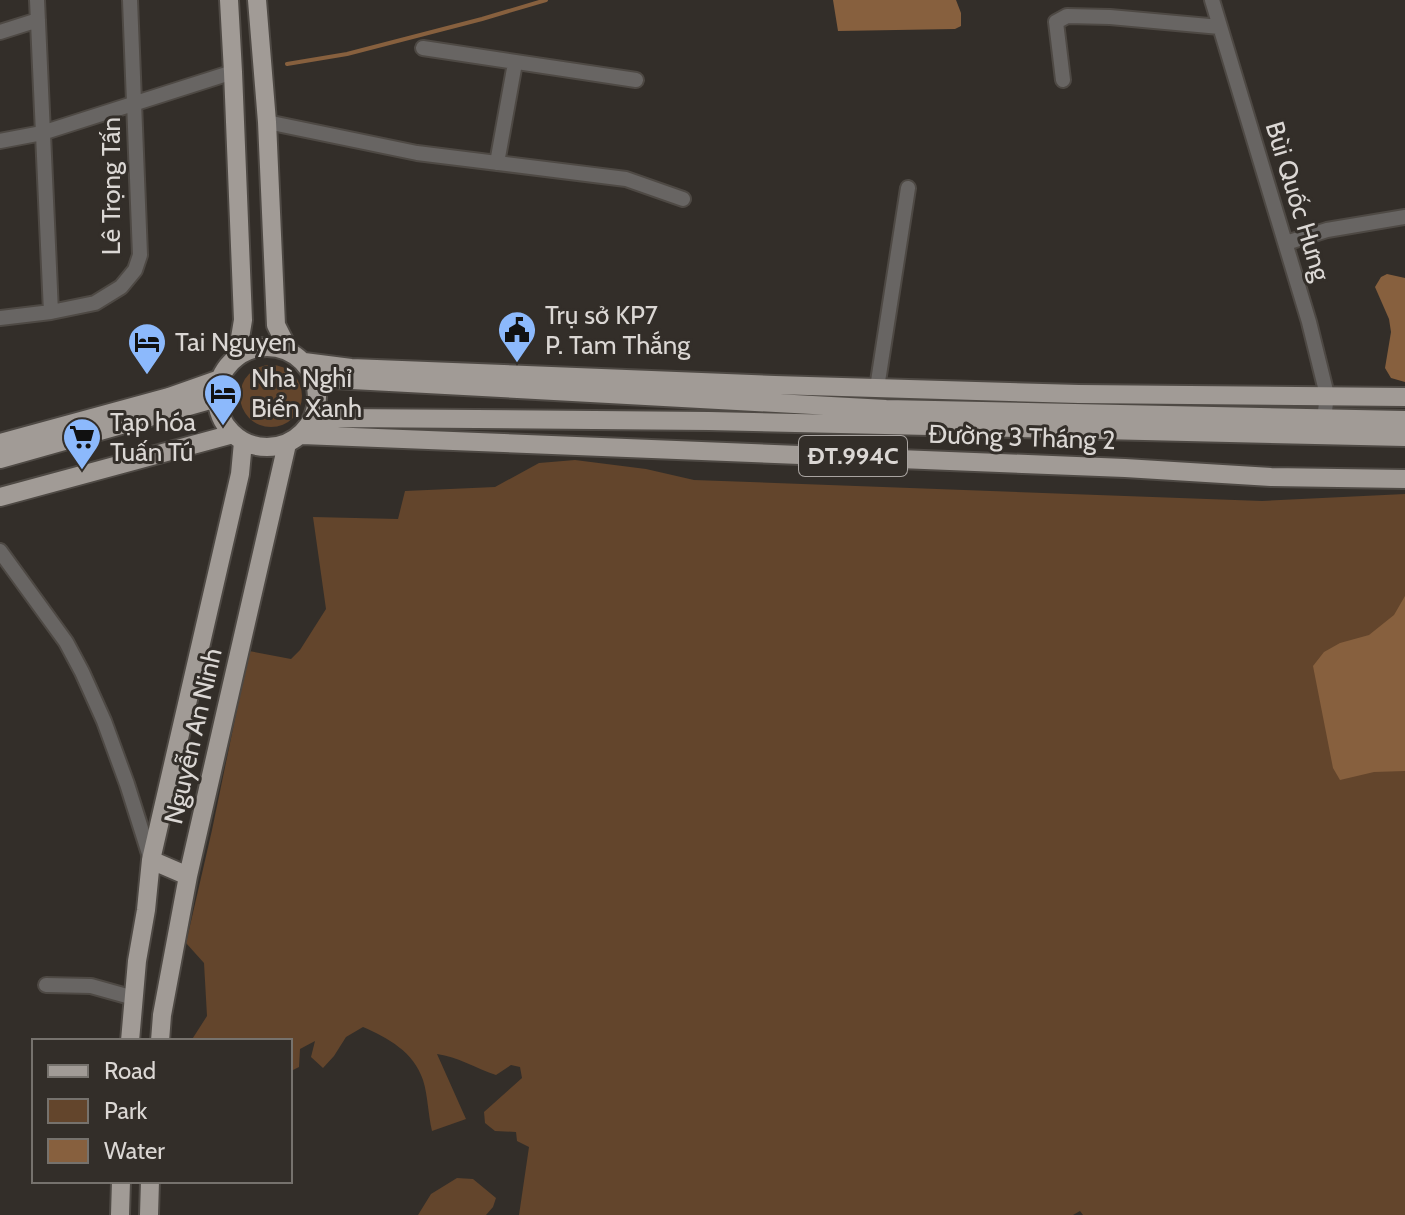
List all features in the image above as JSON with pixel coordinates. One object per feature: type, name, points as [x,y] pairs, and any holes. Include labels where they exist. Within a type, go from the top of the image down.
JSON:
[{"type":"main road","points":[[229,0],[243,320],[237,356],[227,367],[218,389],[219,412],[234,433]]},
{"type":"main road","points":[[257,0],[267,122],[276,325],[318,393],[317,407],[300,433]]},
{"type":"main road","name":"ĐT.994C","points":[[237,356],[253,348],[271,347],[302,364]]},
{"type":"main road","name":"Đường 3 Tháng 2","points":[[302,364],[877,388],[1079,394],[1405,397]]},
{"type":"main road","name":"Đường 3 Tháng 2","points":[[302,364],[886,409],[1405,420]]},
{"type":"main road","points":[[0,443],[169,397],[218,389]]},
{"type":"main road","points":[[0,459],[218,389]]},
{"type":"main road","name":"Đường 3 Tháng 2","points":[[300,433],[342,418],[709,421],[1405,437]]},
{"type":"main road","name":"ĐT.994C","points":[[0,497],[234,433]]},
{"type":"main road","name":"ĐT.994C","points":[[0,485],[234,433],[258,447],[273,448],[300,433]]},
{"type":"main road","name":"Nguyễn An Ninh","points":[[130,1039],[151,860],[240,474],[234,433]]},
{"type":"main road","name":"Đường 3 Tháng 2","points":[[300,433],[1096,466],[1271,477],[1405,479]]},
{"type":"main road","name":"Nguyễn An Ninh","points":[[160,1039],[188,876],[300,433]]},
{"type":"main road","points":[[151,860],[188,876]]},
{"type":"main road","points":[[146,910],[180,913]]},
{"type":"main road","points":[[120,1215],[121,1183]]},
{"type":"main road","points":[[149,1215],[150,1183]]},
{"type":"street","points":[[37,0],[51,312]]},
{"type":"street","name":"Lê Trọng Tấn","points":[[0,318],[95,303],[121,287],[135,270],[140,255],[130,0]]},
{"type":"street","name":"Bùi Quốc Hưng","points":[[1212,0],[1309,322],[1327,395],[1324,419]]},
{"type":"street","points":[[1063,80],[1056,22],[1067,16],[1220,27]]},
{"type":"street","points":[[0,32],[38,20]]},
{"type":"street","points":[[423,48],[636,80]]},
{"type":"street","points":[[497,163],[515,63]]},
{"type":"street","points":[[0,141],[42,133],[233,72]]},
{"type":"street","points":[[267,122],[417,153],[626,179],[683,199]]},
{"type":"street","points":[[877,388],[908,188]]},
{"type":"street","points":[[1286,243],[1327,230],[1405,217]]},
{"type":"street","points":[[0,551],[66,642],[82,672],[127,784],[151,860]]},
{"type":"street","points":[[46,985],[91,986],[134,998]]},
{"type":"green space","points":[[265,365],[277,365],[293,374],[300,384],[300,408],[293,418],[277,427],[265,427],[245,413],[240,402],[240,390],[254,370]]},
{"type":"green space","points":[[575,460],[646,469],[694,480],[1262,501],[1405,494],[1405,1215],[1083,1215],[1080,1211],[1073,1215],[519,1215],[529,1147],[517,1141],[516,1132],[495,1131],[485,1123],[484,1112],[522,1078],[520,1067],[511,1065],[496,1075],[437,1054],[466,1119],[432,1131],[425,1086],[419,1070],[407,1054],[391,1041],[363,1027],[346,1037],[323,1068],[311,1057],[315,1041],[300,1049],[299,1067],[292,1070],[292,1039],[192,1039],[207,1016],[204,963],[186,943],[249,651],[291,659],[326,609],[313,517],[398,519],[405,491],[495,487],[539,463]]},
{"type":"green space","points":[[457,1178],[473,1179],[496,1198],[486,1215],[418,1215],[431,1194]]},
{"type":"water","points":[[833,0],[956,0],[961,13],[961,26],[955,29],[838,31]]},
{"type":"water","points":[[1387,274],[1405,278],[1405,382],[1391,378],[1385,368],[1391,332],[1389,319],[1375,287]]},
{"type":"water","points":[[1405,596],[1405,771],[1374,772],[1340,780],[1333,768],[1313,666],[1324,652],[1340,643],[1369,635],[1394,615]]},
{"type":"waterway","points":[[287,64],[347,54],[546,0]]},
{"type":"place","name":"Trụ sở KP7 P. Tam Thắng","points":[[517,364]]},
{"type":"place","name":"Tai Nguyen","points":[[147,376]]},
{"type":"place","name":"Nhà Nghỉ Biển Xanh","points":[[223,427]]},
{"type":"place","name":"Tạp hóa Tuấn Tú","points":[[82,471]]}]
